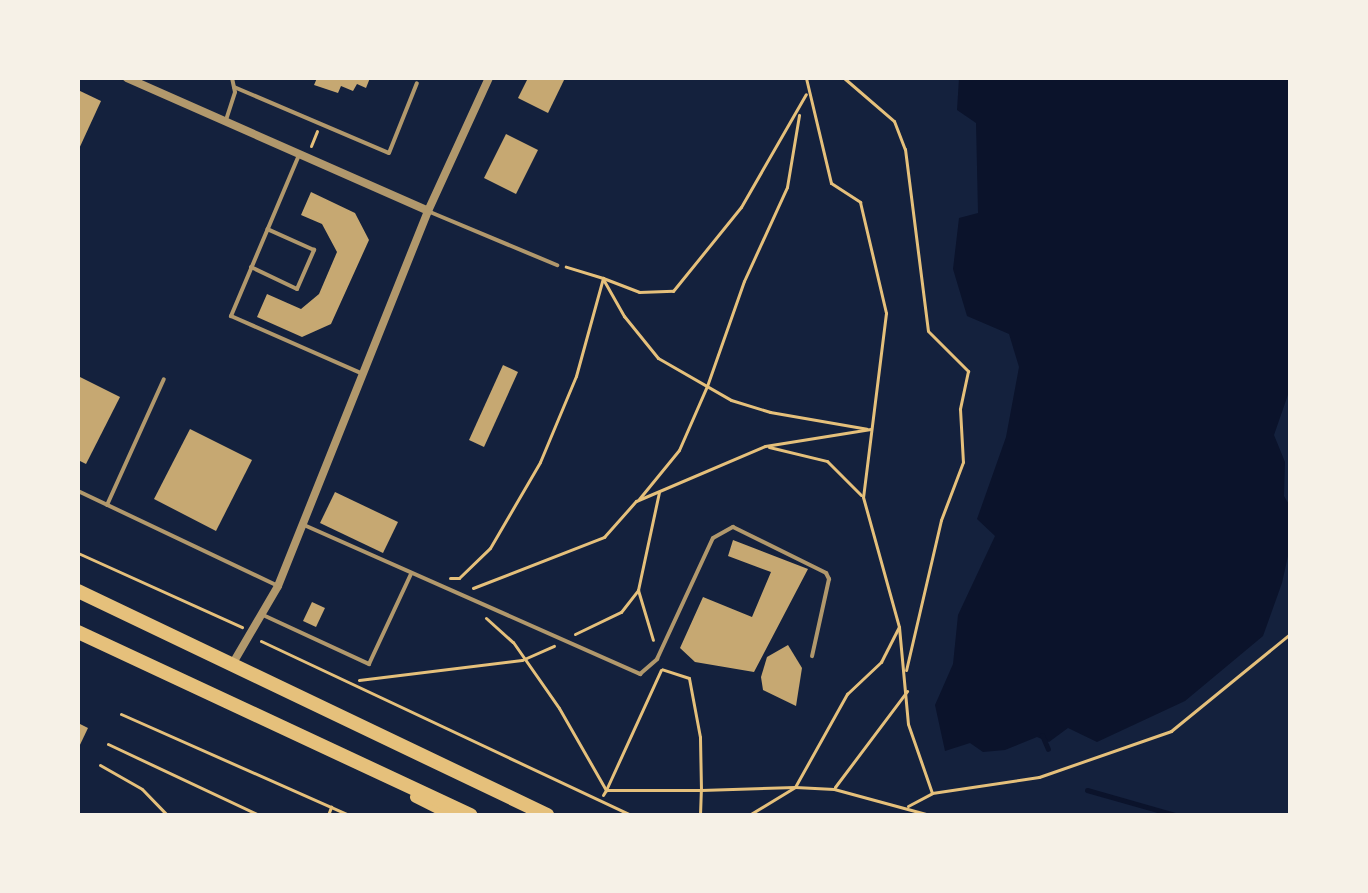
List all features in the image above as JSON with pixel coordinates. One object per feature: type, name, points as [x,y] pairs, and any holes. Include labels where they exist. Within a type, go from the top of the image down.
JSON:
[{"type":"highway","points":[[78,591],[547,815]]},
{"type":"highway","points":[[78,632],[470,815]]},
{"type":"main road","points":[[355,761],[376,777],[452,815]]},
{"type":"street","points":[[127,78],[428,211]]},
{"type":"street","points":[[233,663],[278,586],[428,211],[489,78]]},
{"type":"lane","points":[[225,122],[234,87],[232,78]]},
{"type":"lane","points":[[234,87],[389,153],[417,83]]},
{"type":"lane","points":[[302,156],[231,316],[363,374]]},
{"type":"lane","points":[[428,211],[557,265]]},
{"type":"lane","points":[[251,267],[297,289],[314,250],[267,229]]},
{"type":"lane","points":[[107,505],[164,379]]},
{"type":"lane","points":[[78,491],[278,586]]},
{"type":"lane","points":[[303,525],[466,600],[640,674],[658,658],[713,538],[733,527],[826,573],[829,579],[812,656]]},
{"type":"lane","points":[[263,615],[369,664],[411,574]]},
{"type":"path","points":[[806,78],[831,183],[860,202],[886,313],[863,497],[899,627],[908,724],[932,793]]},
{"type":"path","points":[[844,78],[894,121],[905,149],[928,331],[968,371],[960,409],[963,462],[941,520],[905,675]]},
{"type":"path","points":[[456,595],[604,537],[679,450],[707,386],[744,281],[787,187],[799,115],[807,91]]},
{"type":"path","points":[[557,265],[639,292],[673,291],[709,253],[799,115]]},
{"type":"path","points":[[302,156],[320,124]]},
{"type":"path","points":[[603,278],[624,316],[658,358],[707,386],[770,412],[871,429]]},
{"type":"path","points":[[447,577],[459,578],[490,548],[540,462],[576,376],[603,278]]},
{"type":"path","points":[[636,501],[765,446],[871,429]]},
{"type":"path","points":[[765,446],[827,461],[863,497]]},
{"type":"path","points":[[78,553],[239,625]]},
{"type":"path","points":[[604,793],[662,669],[638,590]]},
{"type":"path","points":[[466,600],[513,642],[559,708],[604,793]]},
{"type":"path","points":[[749,815],[795,787],[847,694],[881,662],[899,627]]},
{"type":"path","points":[[908,806],[932,793],[1039,777],[1171,731],[1289,635]]},
{"type":"path","points":[[278,653],[630,815]]},
{"type":"path","points":[[662,669],[689,678],[700,737],[700,815]]},
{"type":"path","points":[[834,789],[907,691]]},
{"type":"path","points":[[121,714],[349,815]]},
{"type":"path","points":[[108,744],[259,815]]},
{"type":"path","points":[[100,765],[142,789],[167,815]]},
{"type":"path","points":[[604,793],[795,787],[834,789],[908,806],[930,815]]},
{"type":"path","points":[[328,815],[331,807]]},
{"type":"water","points":[[959,78],[1290,78],[1290,389],[1274,435],[1285,462],[1284,496],[1290,506],[1290,547],[1282,583],[1263,636],[1185,701],[1097,742],[1068,728],[1049,742],[1037,737],[1005,750],[983,752],[970,743],[945,751],[935,705],[953,664],[958,615],[995,536],[977,519],[1006,437],[1019,367],[1009,334],[967,316],[953,269],[959,218],[978,213],[976,123],[957,110]]},
{"type":"building","points":[[317,78],[370,78],[366,88],[357,84],[353,91],[341,86],[338,93],[314,85]]},
{"type":"building","points":[[528,78],[565,78],[548,113],[518,98]]},
{"type":"building","points":[[78,90],[101,101],[78,151]]},
{"type":"building","points":[[506,134],[538,150],[516,194],[484,178]]},
{"type":"building","points":[[311,192],[355,213],[369,240],[331,324],[302,337],[257,317],[267,294],[301,309],[319,294],[337,252],[322,224],[301,215]]},
{"type":"building","points":[[503,365],[518,372],[484,447],[469,440]]},
{"type":"building","points":[[78,376],[120,397],[86,464],[78,460]]},
{"type":"building","points":[[190,429],[252,460],[216,531],[154,499]]},
{"type":"building","points":[[335,492],[398,522],[383,553],[320,523]]},
{"type":"building","points":[[733,540],[808,569],[754,672],[695,662],[680,648],[703,597],[752,617],[771,572],[728,556]]},
{"type":"building","points":[[312,602],[325,608],[316,627],[303,621]]},
{"type":"building","points":[[788,645],[802,668],[796,706],[763,690],[761,677],[767,657]]},
{"type":"building","points":[[78,723],[88,728],[78,749]]},
{"type":"waterway","points":[[1042,735],[1048,749]]},
{"type":"waterway","points":[[1087,790],[1175,815]]}]
